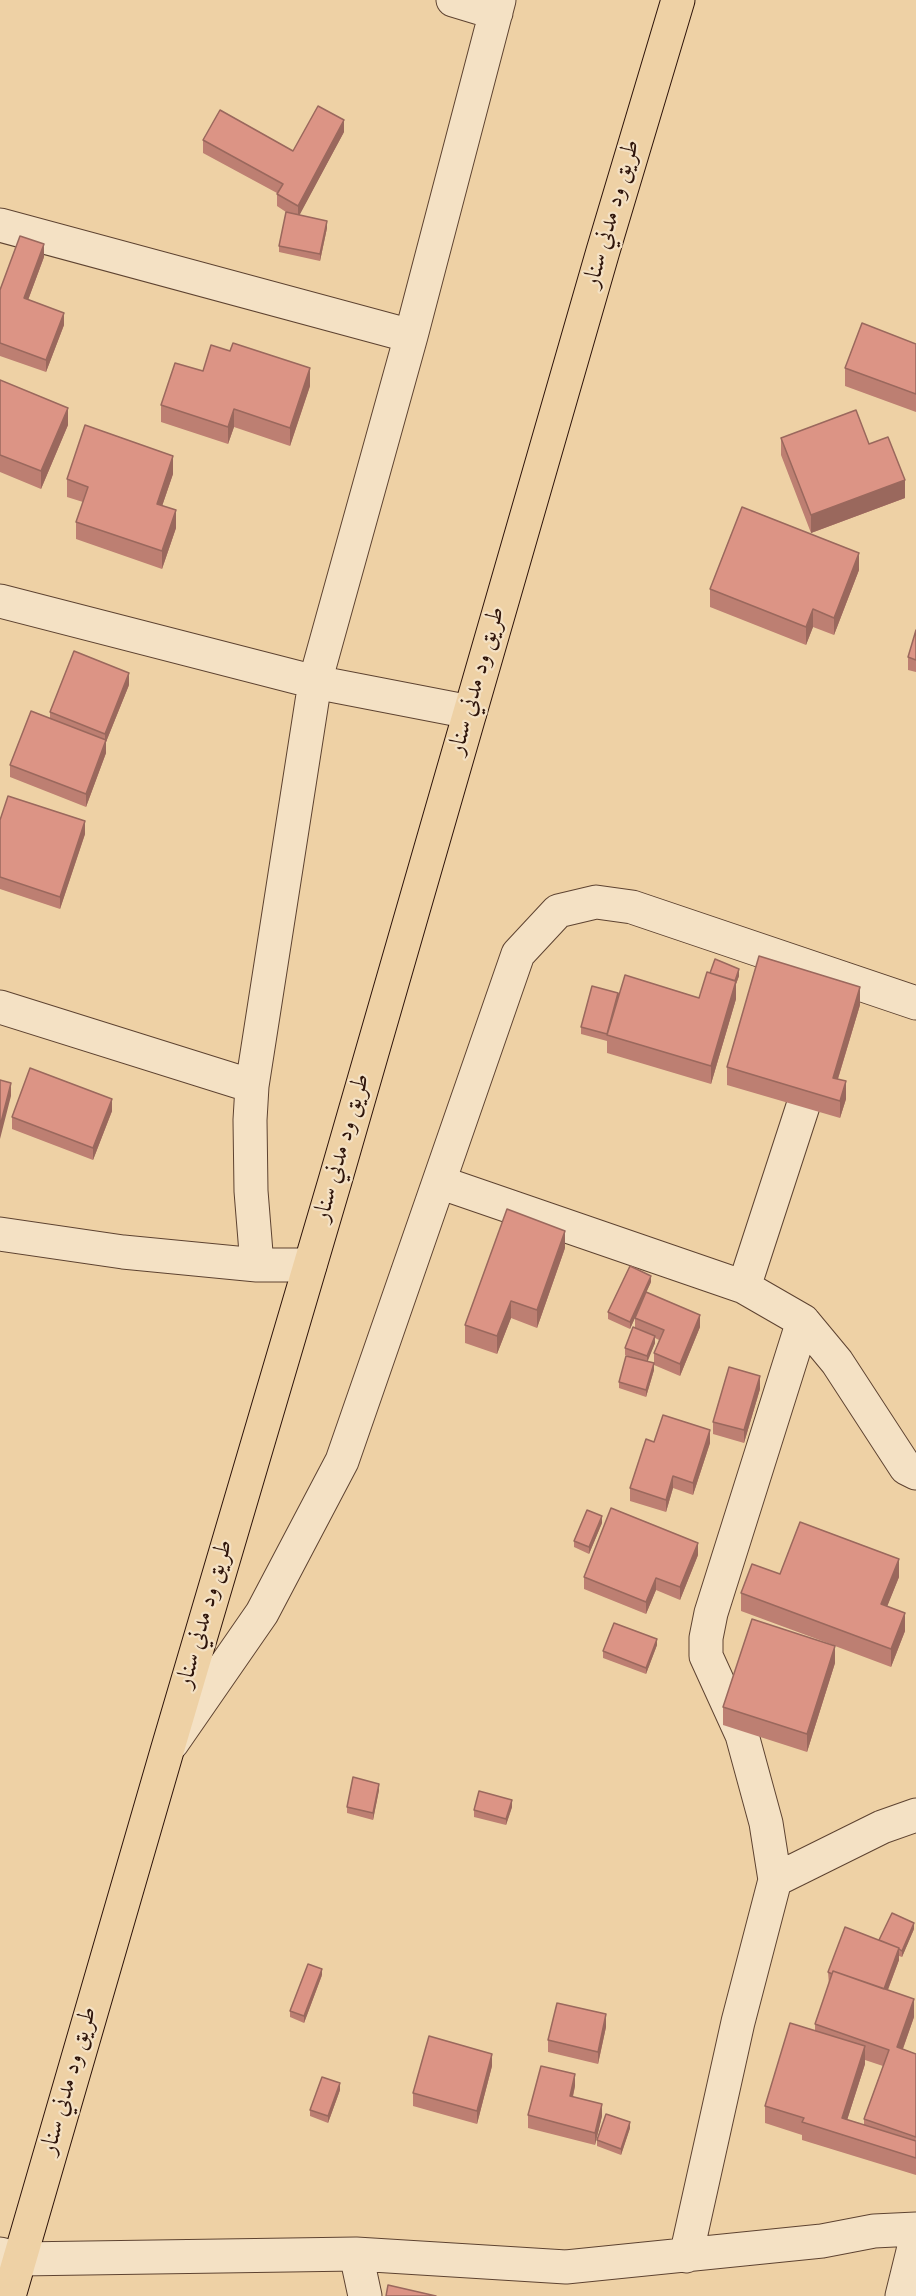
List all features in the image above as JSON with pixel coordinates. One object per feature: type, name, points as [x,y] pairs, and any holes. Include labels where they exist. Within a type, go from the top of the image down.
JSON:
[{"type":"highway","name":"طريق ود مدني سنار","points":[[9,2296],[10,2256],[166,1751],[310,1265],[606,239],[678,0]]},
{"type":"street","points":[[257,1265],[251,1191],[252,1086],[315,682],[411,336],[497,6],[453,0]]},
{"type":"street","points":[[0,225],[411,336]]},
{"type":"street","points":[[0,601],[315,682],[470,712]]},
{"type":"street","points":[[166,1751],[262,1613],[342,1461],[518,954],[558,911],[596,902],[632,907],[916,1003]]},
{"type":"street","points":[[744,1287],[844,978]]},
{"type":"street","points":[[0,1007],[252,1086]]},
{"type":"street","points":[[439,1182],[744,1287],[803,1321],[837,1362],[906,1467],[916,1473]]},
{"type":"street","points":[[0,1234],[123,1252],[257,1265],[310,1265]]},
{"type":"street","points":[[686,2256],[738,2022],[775,1880],[766,1823],[742,1735],[706,1656],[706,1638],[711,1613],[803,1321]]},
{"type":"street","points":[[775,1880],[882,1827],[916,1815]]},
{"type":"street","points":[[10,2256],[356,2254],[566,2267],[822,2241],[874,2230],[916,2229]]},
{"type":"street","points":[[902,2296],[916,2239]]},
{"type":"street","points":[[356,2254],[365,2296]]},
{"type":"building","points":[[318,106],[344,120],[298,206],[277,194],[283,184],[203,140],[220,110],[293,151]]},
{"type":"building","points":[[286,212],[327,221],[320,254],[279,246]]},
{"type":"building","points":[[20,236],[44,244],[24,298],[64,313],[46,360],[0,343],[0,290]]},
{"type":"building","points":[[862,323],[916,344],[916,394],[845,368]]},
{"type":"building","points":[[233,343],[310,368],[290,428],[234,409],[228,427],[161,405],[175,363],[203,371],[211,345],[230,351]]},
{"type":"building","points":[[0,380],[68,408],[41,471],[0,455]]},
{"type":"building","points":[[856,410],[869,444],[888,437],[905,480],[811,515],[781,438]]},
{"type":"building","points":[[85,425],[173,456],[157,504],[176,510],[162,551],[76,522],[88,487],[67,479]]},
{"type":"building","points":[[742,507],[859,553],[834,618],[813,609],[806,627],[710,589]]},
{"type":"building","points":[[916,630],[916,660],[908,657]]},
{"type":"building","points":[[74,651],[129,673],[105,734],[50,712]]},
{"type":"building","points":[[31,711],[106,740],[86,794],[10,765]]},
{"type":"building","points":[[8,796],[85,821],[60,897],[0,877],[0,820]]},
{"type":"building","points":[[759,956],[860,987],[833,1078],[846,1081],[840,1101],[727,1067]]},
{"type":"building","points":[[715,959],[739,969],[735,981],[710,973]]},
{"type":"building","points":[[707,972],[736,981],[711,1066],[607,1035],[625,975],[699,998]]},
{"type":"building","points":[[592,986],[618,993],[607,1034],[581,1027]]},
{"type":"building","points":[[30,1068],[112,1099],[93,1148],[12,1117]]},
{"type":"building","points":[[0,1080],[11,1083],[0,1126]]},
{"type":"building","points":[[507,1209],[565,1231],[537,1310],[511,1301],[497,1336],[465,1325]]},
{"type":"building","points":[[630,1266],[651,1276],[630,1322],[608,1312]]},
{"type":"building","points":[[646,1292],[700,1315],[680,1364],[654,1353],[664,1330],[635,1318]]},
{"type":"building","points":[[633,1327],[655,1336],[647,1356],[625,1348]]},
{"type":"building","points":[[626,1356],[654,1363],[646,1390],[619,1382]]},
{"type":"building","points":[[729,1367],[760,1376],[744,1430],[713,1422]]},
{"type":"building","points":[[663,1415],[710,1430],[693,1483],[673,1476],[666,1500],[630,1488],[646,1439],[654,1442]]},
{"type":"building","points":[[611,1508],[698,1543],[680,1587],[656,1578],[646,1602],[584,1577]]},
{"type":"building","points":[[587,1510],[602,1516],[589,1547],[574,1541]]},
{"type":"building","points":[[800,1522],[899,1559],[881,1604],[905,1613],[891,1649],[741,1593],[752,1564],[780,1574]]},
{"type":"building","points":[[752,1619],[835,1646],[807,1734],[723,1707]]},
{"type":"building","points":[[614,1623],[657,1639],[646,1668],[603,1651]]},
{"type":"building","points":[[353,1777],[379,1784],[373,1813],[347,1807]]},
{"type":"building","points":[[479,1791],[512,1800],[506,1819],[474,1810]]},
{"type":"building","points":[[892,1913],[914,1923],[902,1951],[879,1940]]},
{"type":"building","points":[[845,1927],[899,1948],[884,1989],[833,1971],[832,1974],[828,1972]]},
{"type":"building","points":[[308,1964],[322,1969],[304,2016],[290,2011]]},
{"type":"building","points":[[833,1971],[914,1999],[897,2047],[916,2054],[916,2137],[864,2119],[889,2050],[815,2024]]},
{"type":"building","points":[[557,2003],[606,2014],[598,2052],[548,2040]]},
{"type":"building","points":[[790,2023],[865,2046],[842,2118],[916,2141],[916,2158],[802,2122],[804,2118],[765,2106]]},
{"type":"building","points":[[429,2036],[492,2054],[477,2111],[413,2093]]},
{"type":"building","points":[[541,2066],[575,2074],[570,2096],[602,2104],[595,2133],[528,2115]]},
{"type":"building","points":[[322,2077],[340,2083],[328,2116],[310,2110]]},
{"type":"building","points":[[606,2114],[630,2122],[621,2149],[597,2140]]},
{"type":"building","points":[[388,2285],[436,2296],[386,2296]]}]
